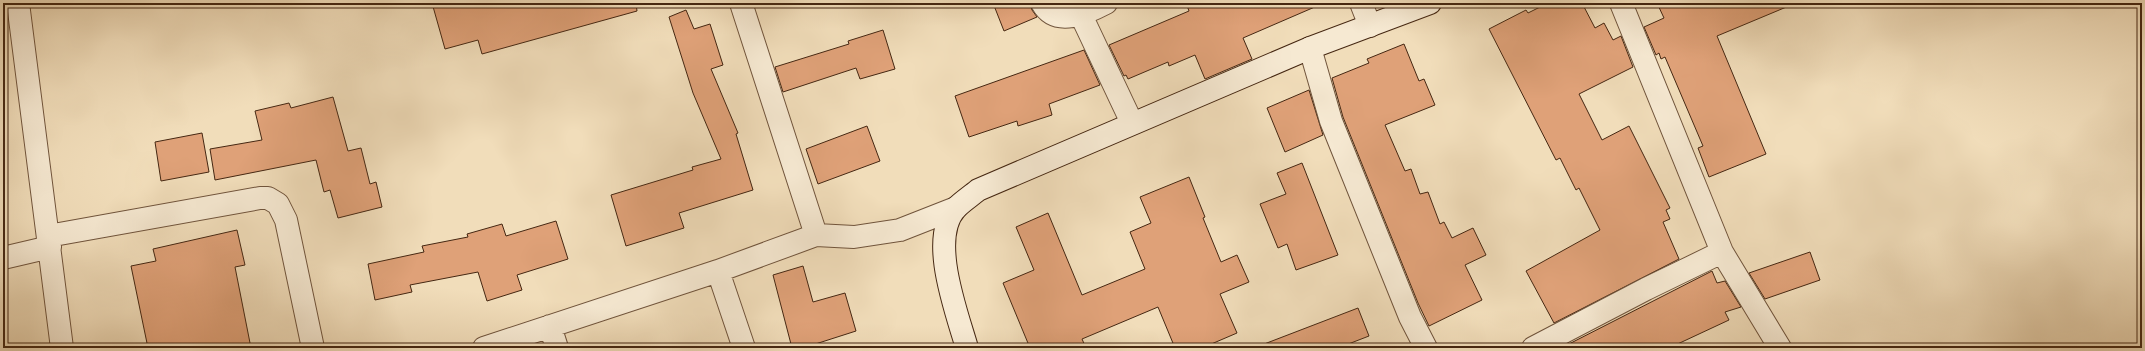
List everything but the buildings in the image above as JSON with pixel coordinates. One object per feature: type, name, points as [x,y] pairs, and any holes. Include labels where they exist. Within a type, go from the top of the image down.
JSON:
[{"type":"street","points":[[18,3],[62,348]]},
{"type":"street","points":[[741,3],[816,236]]},
{"type":"street","points":[[1042,3],[1046,10],[1052,15],[1081,15],[1106,3]]},
{"type":"street","points":[[1361,3],[1370,26]]},
{"type":"street","points":[[484,348],[718,271],[816,236],[854,237],[900,230],[956,208],[978,190],[1132,123],[1310,48],[1430,3]]},
{"type":"street","points":[[1621,3],[1722,252],[1780,348]]},
{"type":"street","points":[[1081,15],[1132,123]]},
{"type":"street","points":[[1310,48],[1332,121],[1410,317],[1426,348]]},
{"type":"street","points":[[3,258],[49,241],[225,203],[268,198],[278,204],[286,220],[314,348]]},
{"type":"street","points":[[956,208],[946,226],[944,256],[948,283],[967,348]]},
{"type":"street","points":[[1533,348],[1646,289],[1722,252]]},
{"type":"street","points":[[718,271],[744,348]]},
{"type":"street","points":[[550,326],[557,348]]}]
